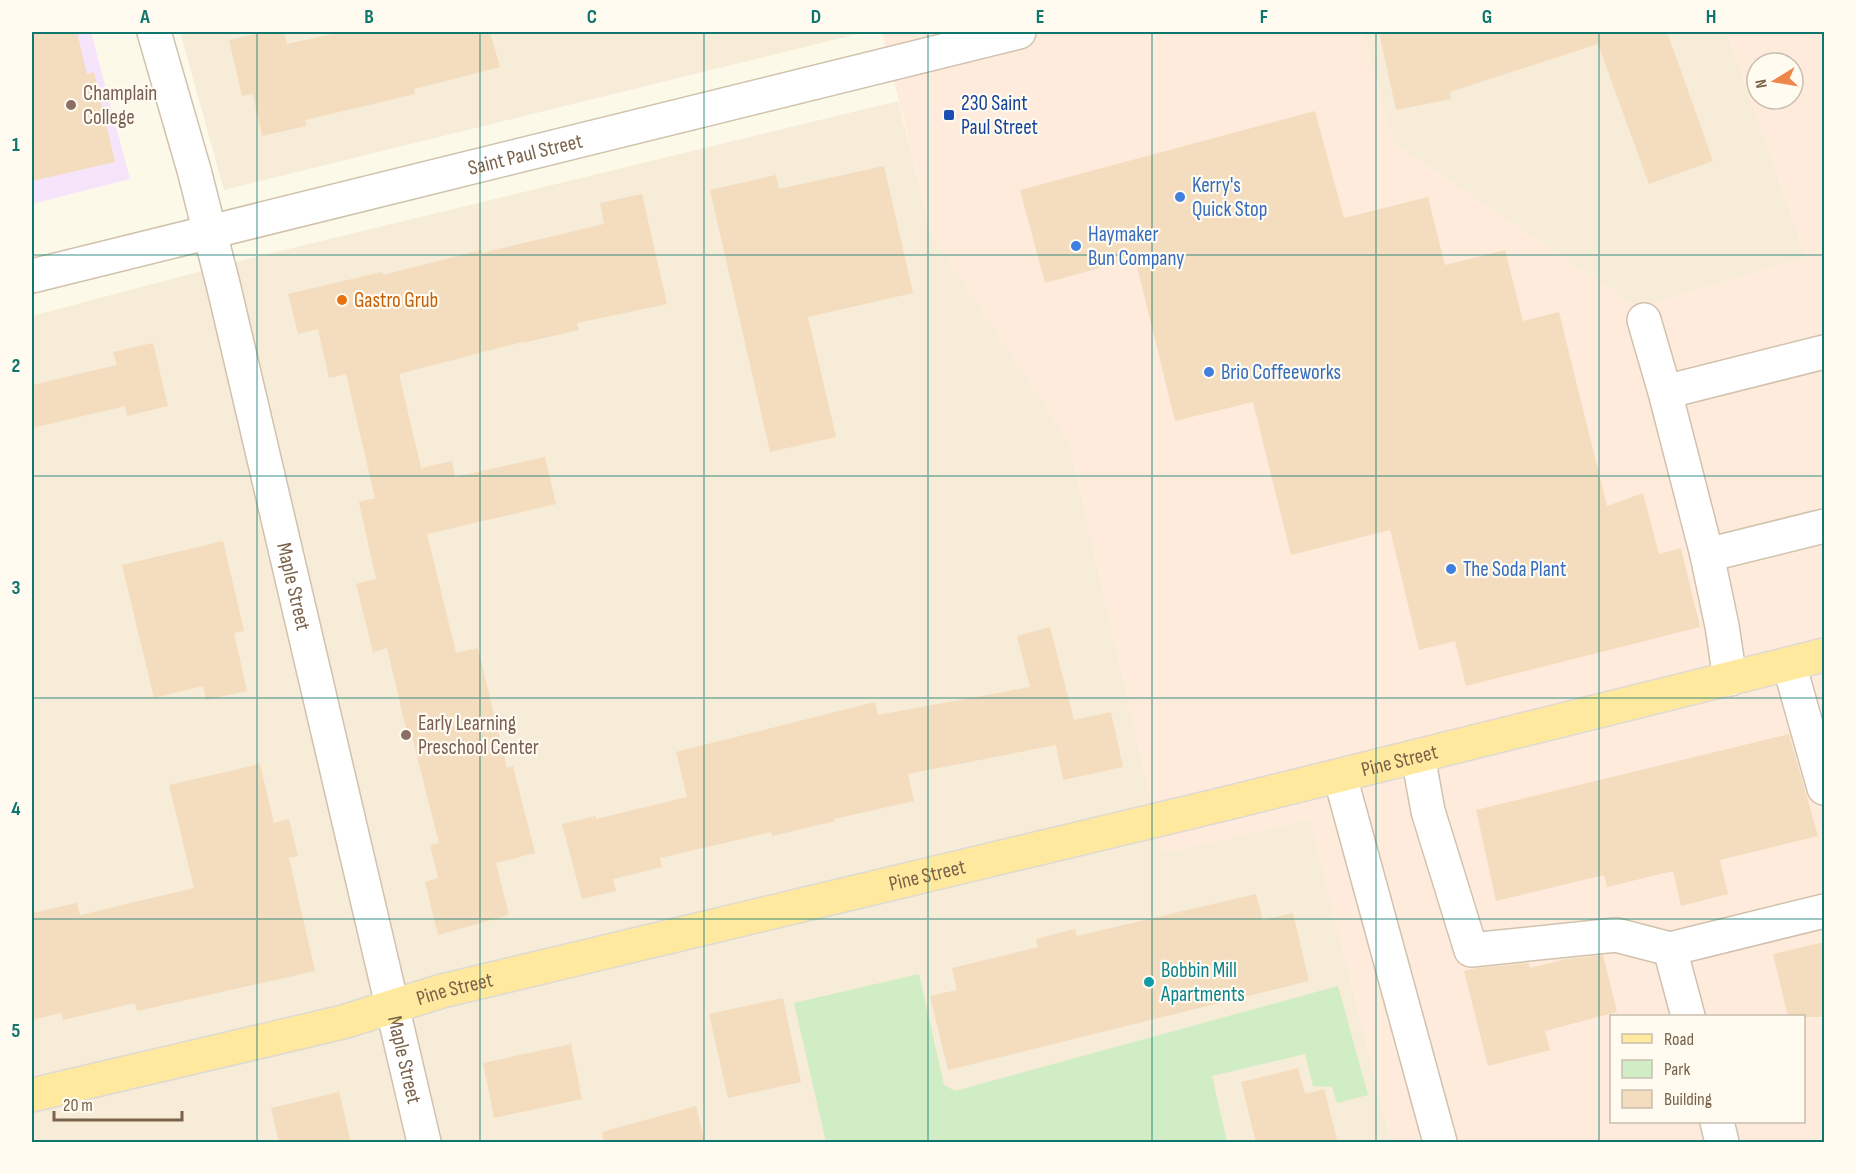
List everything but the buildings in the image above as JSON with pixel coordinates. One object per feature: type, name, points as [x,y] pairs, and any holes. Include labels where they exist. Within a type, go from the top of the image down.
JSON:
[{"type":"main road","name":"Pine Street","points":[[32,1095],[343,1022],[453,988],[1340,776],[1824,655]]},
{"type":"street","name":"Maple Street","points":[[154,32],[210,231],[424,1143]]},
{"type":"street","name":"Saint Paul Street","points":[[32,276],[1019,32]]},
{"type":"street","points":[[1644,320],[1707,555],[1730,679]]},
{"type":"street","points":[[1665,392],[1824,352]]},
{"type":"street","points":[[1707,555],[1824,526]]},
{"type":"street","points":[[1789,664],[1824,788]]},
{"type":"street","points":[[1418,756],[1428,811],[1471,950],[1616,935],[1670,949],[1824,911]]},
{"type":"street","points":[[1340,776],[1445,1140]]},
{"type":"street","points":[[1670,949],[1687,1015]]},
{"type":"street","points":[[1717,1123],[1722,1143]]},
{"type":"shaded area","name":"Champlain College","points":[[32,32],[91,32],[130,179],[32,204]]},
{"type":"shaded area","points":[[180,32],[865,32],[224,190]]},
{"type":"shaded area","points":[[882,32],[1363,32],[1393,143],[1638,308],[1806,257],[1755,111],[1805,111],[1805,51],[1745,51],[1745,83],[1727,32],[1824,32],[1824,1142],[1391,1142],[1310,819],[1163,853],[1069,441],[932,235]]},
{"type":"shaded area","points":[[1363,32],[1727,32],[1745,83],[1745,111],[1755,111],[1806,257],[1638,308],[1393,143]]},
{"type":"shaded area","points":[[898,101],[932,235],[1069,441],[1163,853],[1310,819],[1391,1142],[32,1142],[32,316],[247,259]]},
{"type":"green space","points":[[919,974],[944,1085],[955,1091],[1338,986],[1368,1095],[1337,1103],[1332,1087],[1313,1086],[1305,1054],[1212,1076],[1227,1142],[826,1142],[794,1003]]},
{"type":"place","name":"Champlain College","points":[[71,105]]},
{"type":"place","name":"230 Saint Paul Street","points":[[949,115]]},
{"type":"place","name":"Kerry's Quick Stop","points":[[1180,197]]},
{"type":"place","name":"Haymaker Bun Company","points":[[1076,246]]},
{"type":"place","name":"Gastro Grub","points":[[342,300]]},
{"type":"place","name":"Brio Coffeeworks","points":[[1209,372]]},
{"type":"place","name":"The Soda Plant","points":[[1451,569]]},
{"type":"place","name":"Early Learning Preschool Center","points":[[406,735]]},
{"type":"place","name":"Bobbin Mill Apartments","points":[[1149,982]]}]
